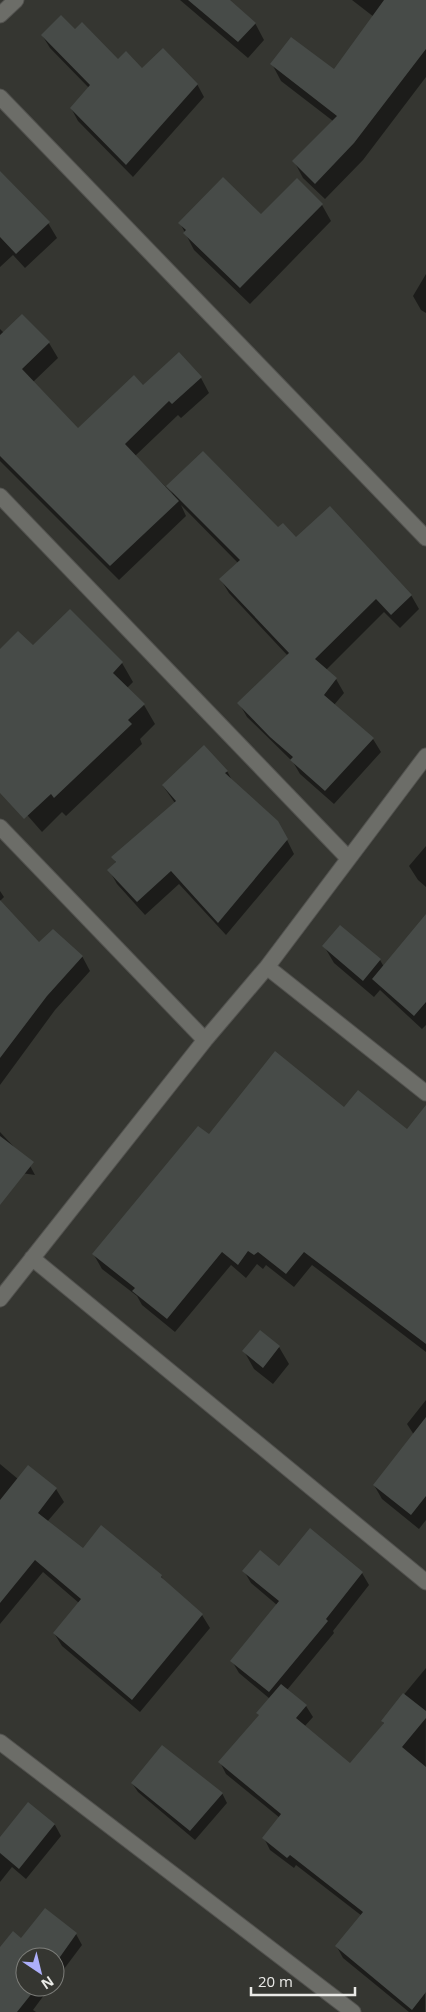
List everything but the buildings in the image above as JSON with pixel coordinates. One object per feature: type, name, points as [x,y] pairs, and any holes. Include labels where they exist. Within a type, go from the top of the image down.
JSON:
[{"type":"street","points":[[0,15],[16,0]]},
{"type":"street","points":[[0,97],[426,538]]},
{"type":"street","points":[[0,496],[348,858]]},
{"type":"street","points":[[0,1299],[205,1040],[268,967],[426,756]]},
{"type":"street","points":[[0,827],[205,1040]]},
{"type":"street","points":[[268,967],[426,1093]]},
{"type":"street","points":[[32,1258],[426,1582]]},
{"type":"street","points":[[0,1742],[353,2012]]}]
